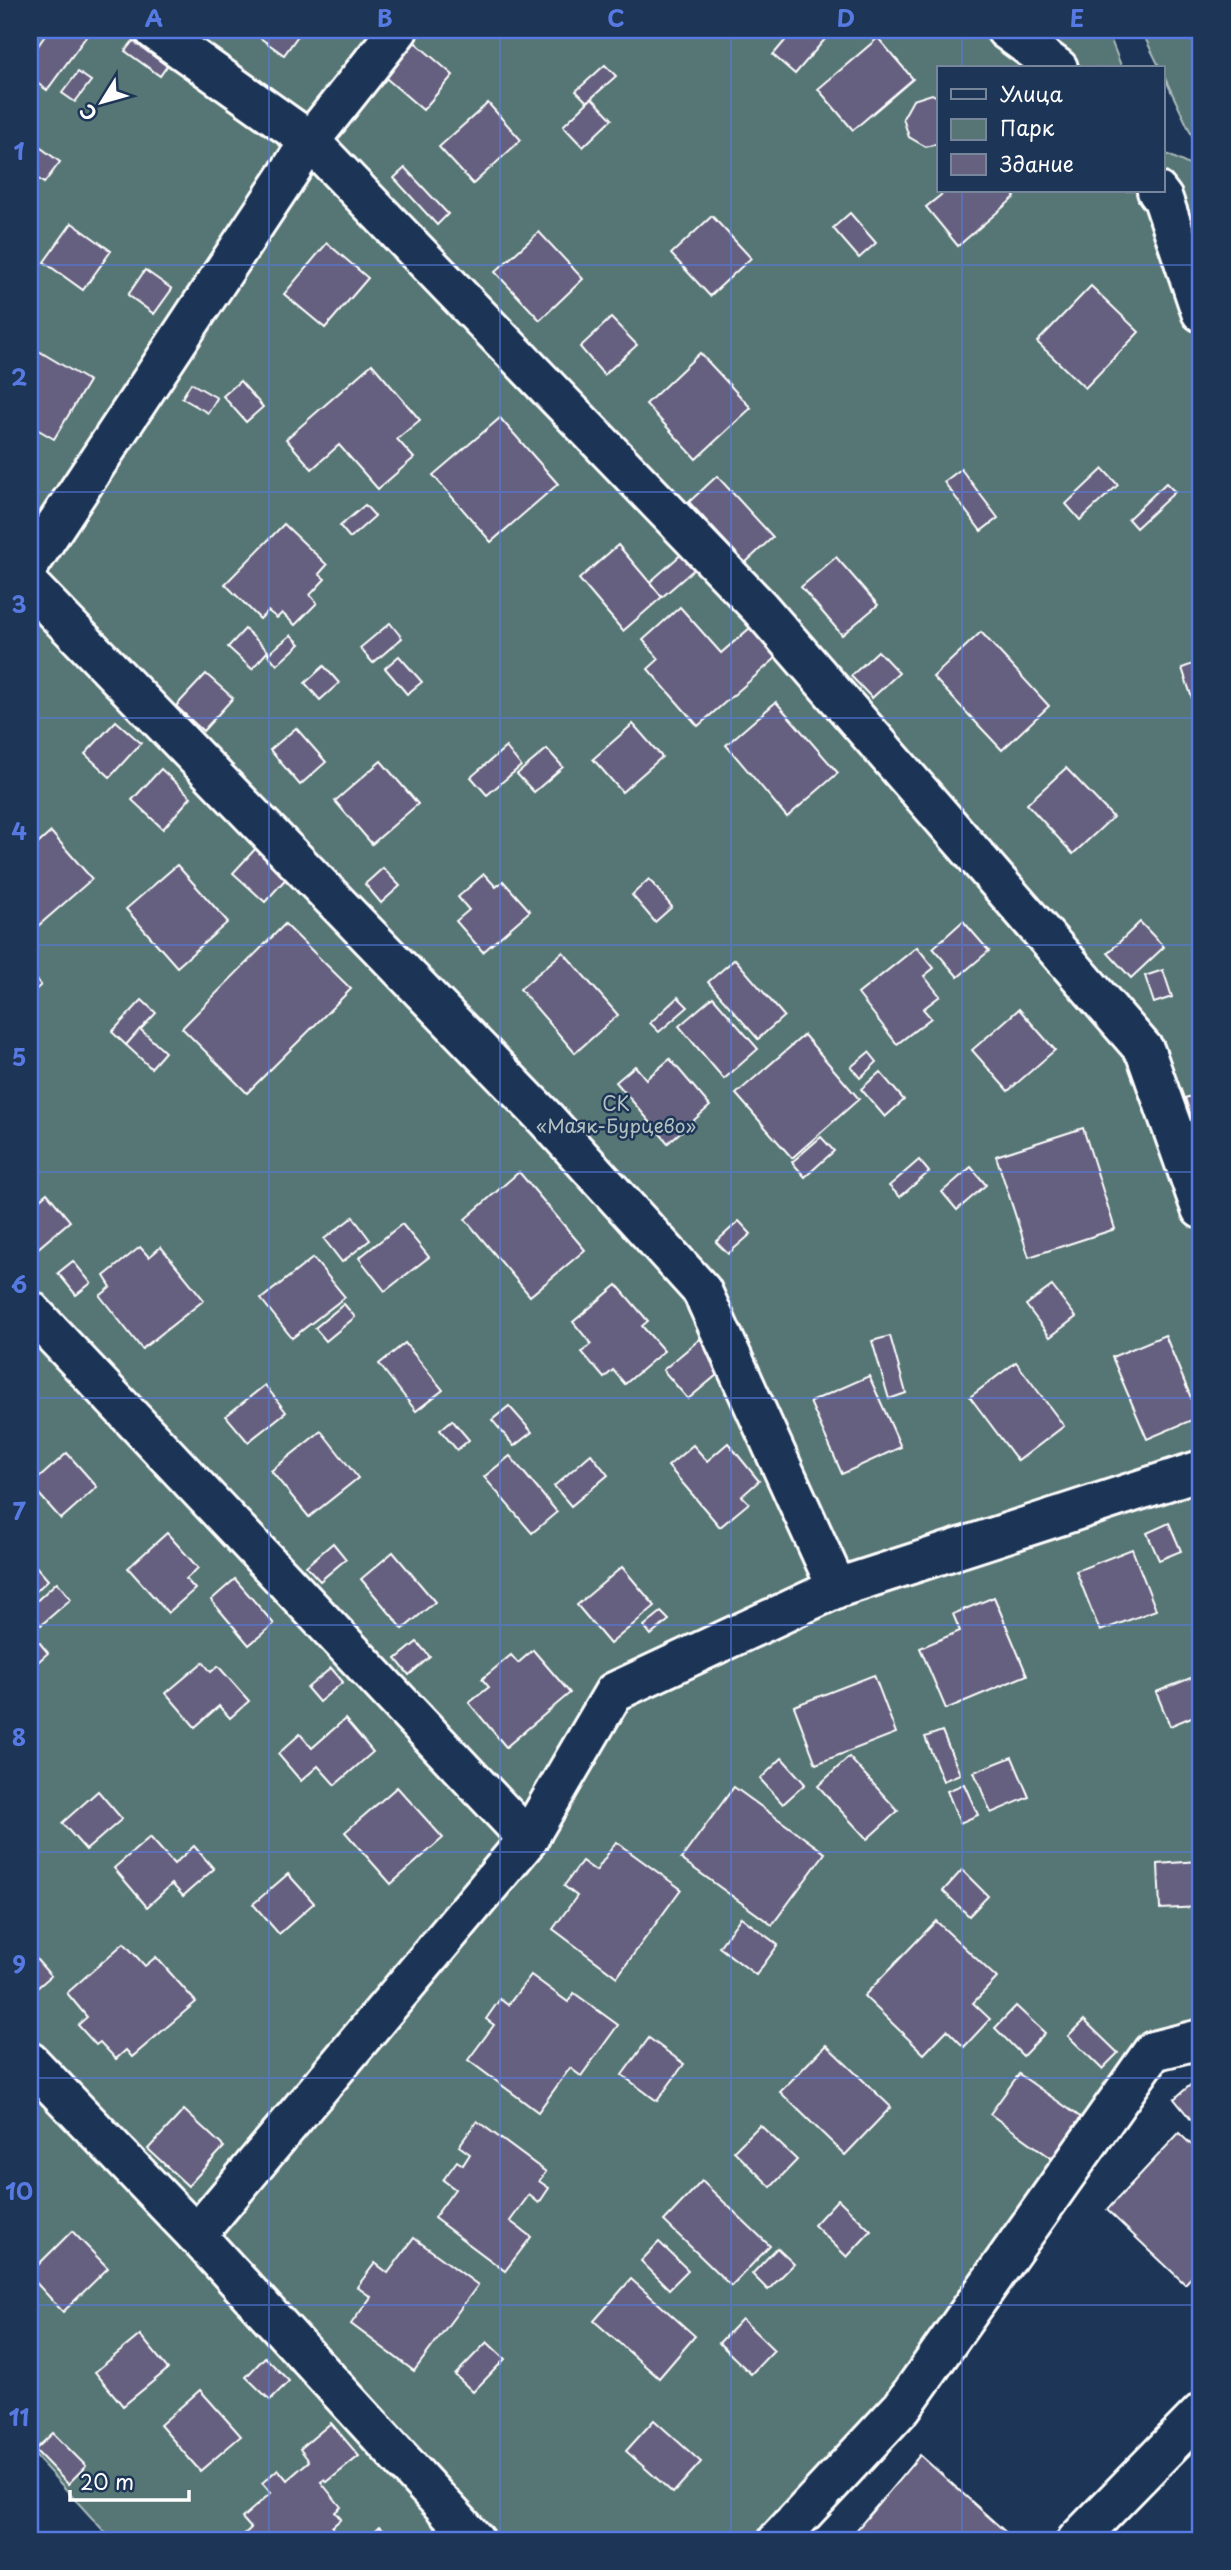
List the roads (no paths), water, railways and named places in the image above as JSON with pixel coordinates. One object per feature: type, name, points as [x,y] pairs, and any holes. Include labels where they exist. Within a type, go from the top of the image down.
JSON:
[{"type":"street","points":[[154,30],[310,141],[759,607],[1145,1051],[1201,1209]]},
{"type":"street","points":[[30,564],[310,141],[398,30]]},
{"type":"street","points":[[1006,30],[1055,66]]},
{"type":"street","points":[[1158,192],[1163,199],[1201,312]]},
{"type":"street","points":[[30,586],[536,1109],[702,1291],[837,1588]]},
{"type":"street","points":[[30,1310],[528,1839]]},
{"type":"street","points":[[196,2235],[528,1839],[614,1692],[837,1588],[1201,1470]]},
{"type":"street","points":[[778,2540],[902,2406],[1153,2052],[1201,2039]]},
{"type":"street","points":[[30,2062],[196,2235],[475,2540]]},
{"type":"street","points":[[1077,2540],[1201,2413]]},
{"type":"park label","name":"СК «Маяк-Бурцево»","points":[[616,1115]]}]
